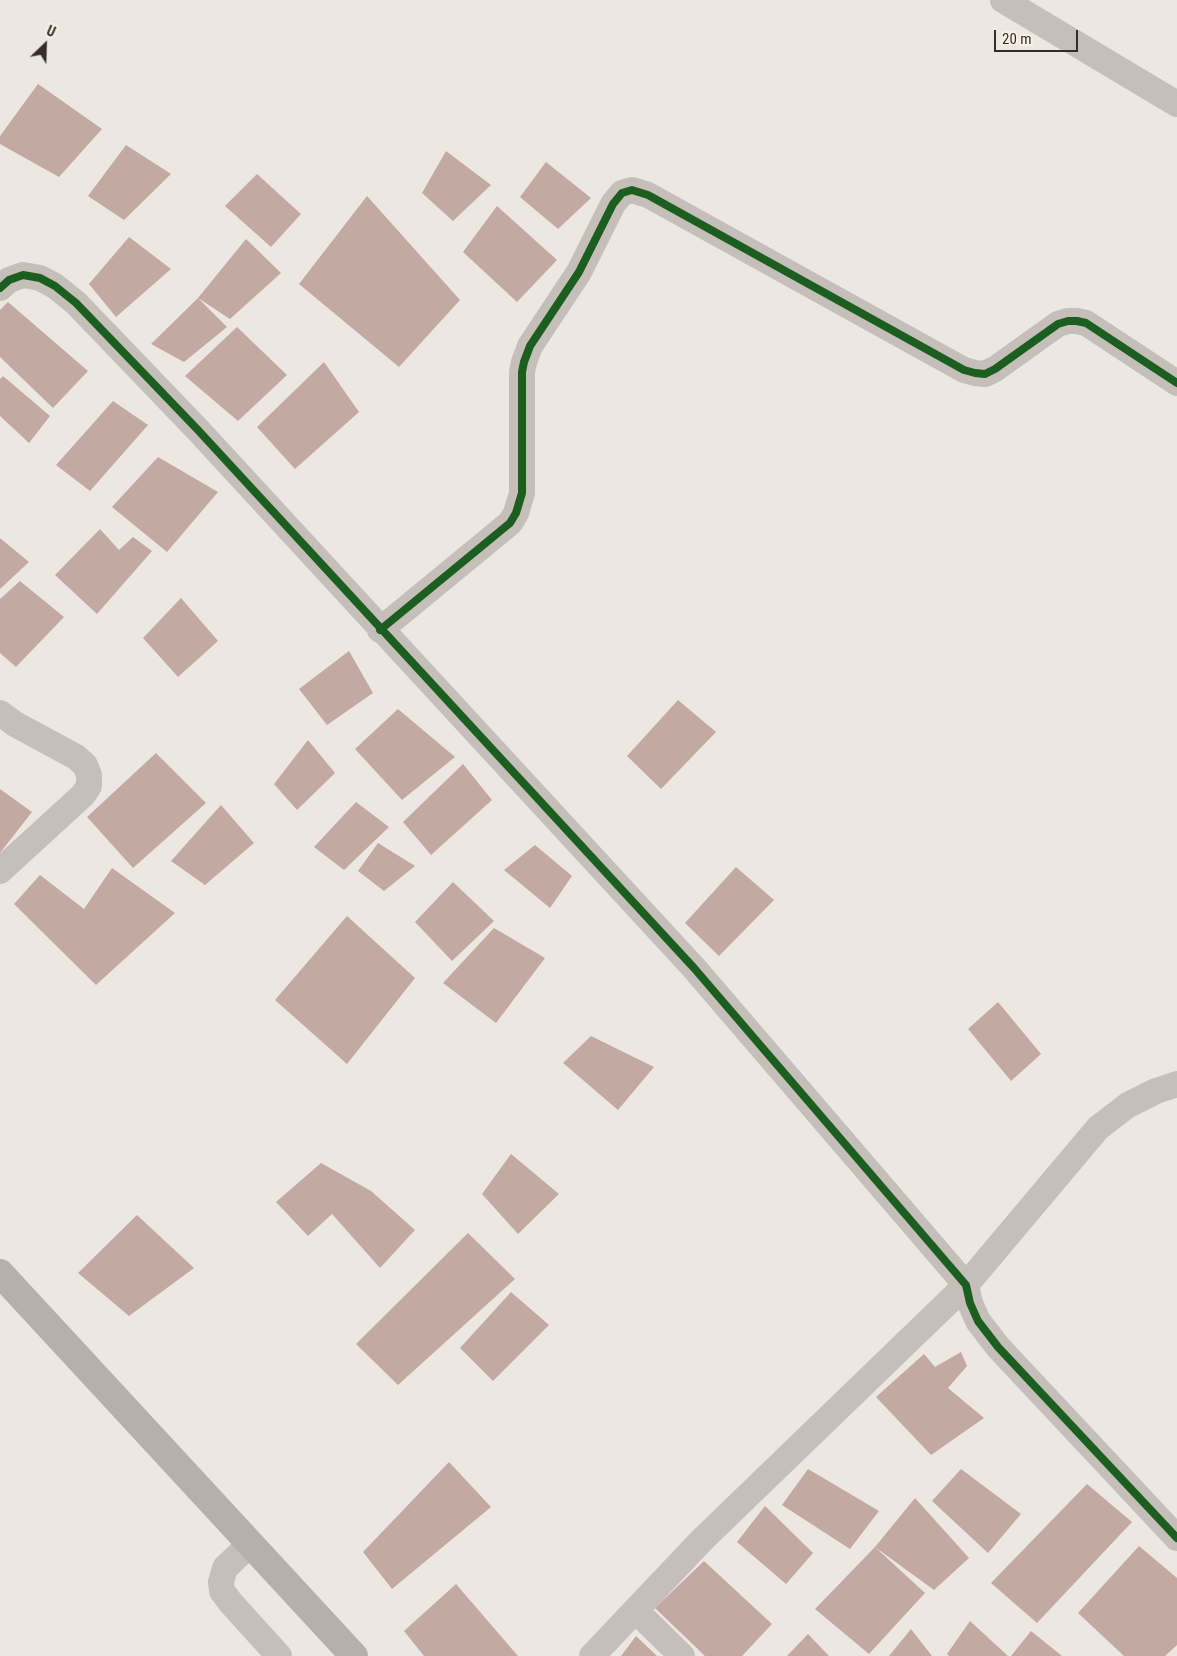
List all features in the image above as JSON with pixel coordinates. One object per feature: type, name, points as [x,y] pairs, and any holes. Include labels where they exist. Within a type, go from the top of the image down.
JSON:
[{"type":"main road","points":[[0,1274],[354,1656]]},
{"type":"street","points":[[1003,0],[1177,104]]},
{"type":"street","points":[[380,630],[510,523],[516,513],[522,492],[522,372],[524,362],[530,346],[579,272],[613,204],[622,193],[632,190],[648,195],[974,374],[985,374],[995,369],[1058,324],[1078,321],[1086,323],[1177,383]]},
{"type":"street","points":[[0,288],[9,280],[19,275],[31,275],[50,283],[76,303],[278,516],[380,630],[694,968],[966,1285],[970,1303],[978,1321],[998,1347],[1177,1538]]},
{"type":"street","points":[[0,713],[15,724],[76,757],[85,765],[89,775],[89,786],[83,795],[0,871]]},
{"type":"street","points":[[592,1656],[703,1539],[966,1285],[1098,1128],[1128,1105],[1156,1091],[1177,1084]]},
{"type":"street","points":[[250,1544],[226,1568],[221,1582],[222,1591],[279,1656]]},
{"type":"street","points":[[636,1611],[682,1656]]},
{"type":"building","points":[[38,84],[102,129],[59,177],[0,144],[0,136]]},
{"type":"building","points":[[126,145],[171,174],[124,220],[88,196]]},
{"type":"building","points":[[446,151],[491,185],[453,221],[422,193]]},
{"type":"building","points":[[546,162],[591,198],[558,229],[520,197]]},
{"type":"building","points":[[257,174],[301,214],[271,247],[225,206]]},
{"type":"building","points":[[367,196],[460,300],[399,367],[299,284]]},
{"type":"building","points":[[497,206],[557,260],[517,302],[463,252]]},
{"type":"building","points":[[129,237],[171,269],[116,317],[89,284]]},
{"type":"building","points":[[246,239],[281,273],[230,319],[198,298]]},
{"type":"building","points":[[198,298],[227,327],[184,362],[151,344]]},
{"type":"building","points":[[8,302],[88,371],[53,408],[0,357],[0,310]]},
{"type":"building","points":[[237,327],[287,375],[238,421],[185,376]]},
{"type":"building","points":[[324,362],[359,412],[295,469],[257,427]]},
{"type":"building","points":[[3,376],[50,416],[29,443],[0,416],[0,379]]},
{"type":"building","points":[[113,401],[148,425],[90,491],[56,465]]},
{"type":"building","points":[[158,457],[218,492],[167,552],[112,507]]},
{"type":"building","points":[[100,529],[119,550],[133,537],[152,551],[97,614],[55,575]]},
{"type":"building","points":[[0,538],[29,562],[0,589]]},
{"type":"building","points":[[20,581],[64,617],[16,667],[0,653],[0,599]]},
{"type":"building","points":[[181,598],[218,641],[178,677],[143,638]]},
{"type":"building","points":[[349,651],[373,693],[327,725],[299,689]]},
{"type":"building","points":[[678,700],[716,732],[661,789],[627,756]]},
{"type":"building","points":[[398,709],[455,757],[402,800],[355,749]]},
{"type":"building","points":[[308,740],[335,773],[297,810],[274,784]]},
{"type":"building","points":[[156,753],[206,803],[133,868],[87,817]]},
{"type":"building","points":[[463,764],[492,800],[431,855],[403,822]]},
{"type":"building","points":[[0,789],[32,812],[0,853]]},
{"type":"building","points":[[356,802],[389,827],[344,870],[314,847]]},
{"type":"building","points":[[221,805],[254,843],[205,885],[171,861]]},
{"type":"building","points":[[378,843],[415,866],[384,891],[358,871]]},
{"type":"building","points":[[535,845],[572,876],[550,908],[504,870]]},
{"type":"building","points":[[736,867],[774,900],[719,956],[685,923]]},
{"type":"building","points":[[112,868],[175,913],[96,985],[14,904],[40,875],[84,909]]},
{"type":"building","points":[[453,882],[494,921],[452,961],[415,922]]},
{"type":"building","points":[[347,916],[415,978],[347,1064],[275,1000]]},
{"type":"building","points":[[494,928],[545,958],[496,1023],[443,983]]},
{"type":"building","points":[[998,1002],[1041,1054],[1011,1081],[968,1029]]},
{"type":"building","points":[[591,1036],[654,1067],[618,1110],[563,1063]]},
{"type":"building","points":[[511,1154],[559,1194],[518,1234],[482,1194]]},
{"type":"building","points":[[321,1163],[371,1191],[415,1230],[380,1268],[332,1214],[308,1236],[276,1202]]},
{"type":"building","points":[[137,1215],[194,1268],[129,1316],[78,1273]]},
{"type":"building","points":[[468,1233],[515,1279],[398,1385],[356,1344]]},
{"type":"building","points":[[511,1292],[549,1325],[493,1381],[460,1348]]},
{"type":"building","points":[[961,1352],[967,1366],[948,1388],[984,1418],[931,1455],[876,1397],[924,1354],[935,1367]]},
{"type":"building","points":[[449,1462],[491,1507],[392,1589],[363,1552]]},
{"type":"building","points":[[808,1469],[879,1511],[850,1549],[782,1505]]},
{"type":"building","points":[[961,1469],[1021,1514],[988,1553],[932,1501]]},
{"type":"building","points":[[1087,1484],[1132,1522],[1037,1623],[991,1583]]},
{"type":"building","points":[[915,1498],[969,1558],[934,1590],[875,1547]]},
{"type":"building","points":[[765,1506],[813,1553],[786,1584],[737,1542]]},
{"type":"building","points":[[1139,1546],[1177,1578],[1177,1645],[1165,1656],[1124,1656],[1078,1613]]},
{"type":"building","points":[[875,1547],[925,1593],[869,1654],[815,1609]]},
{"type":"building","points":[[704,1561],[772,1624],[742,1656],[705,1656],[655,1608]]},
{"type":"building","points":[[456,1584],[518,1656],[424,1656],[404,1631]]},
{"type":"building","points":[[970,1621],[1008,1656],[949,1656],[947,1654]]},
{"type":"building","points":[[911,1629],[932,1656],[889,1656]]},
{"type":"building","points":[[1031,1631],[1062,1656],[1011,1656]]},
{"type":"building","points":[[808,1634],[829,1656],[787,1656]]},
{"type":"building","points":[[636,1636],[657,1656],[621,1656]]},
{"type":"cycle path","points":[[380,630],[510,523],[516,513],[522,493],[522,372],[524,362],[530,346],[579,272],[613,204],[622,193],[632,190],[648,195],[964,370],[985,374],[995,369],[1058,324],[1077,321],[1086,323],[1177,383]]},
{"type":"cycle path","points":[[0,288],[9,280],[23,275],[40,278],[55,286],[76,303],[197,429],[694,968],[966,1285],[970,1303],[978,1321],[998,1347],[1177,1538]]}]
